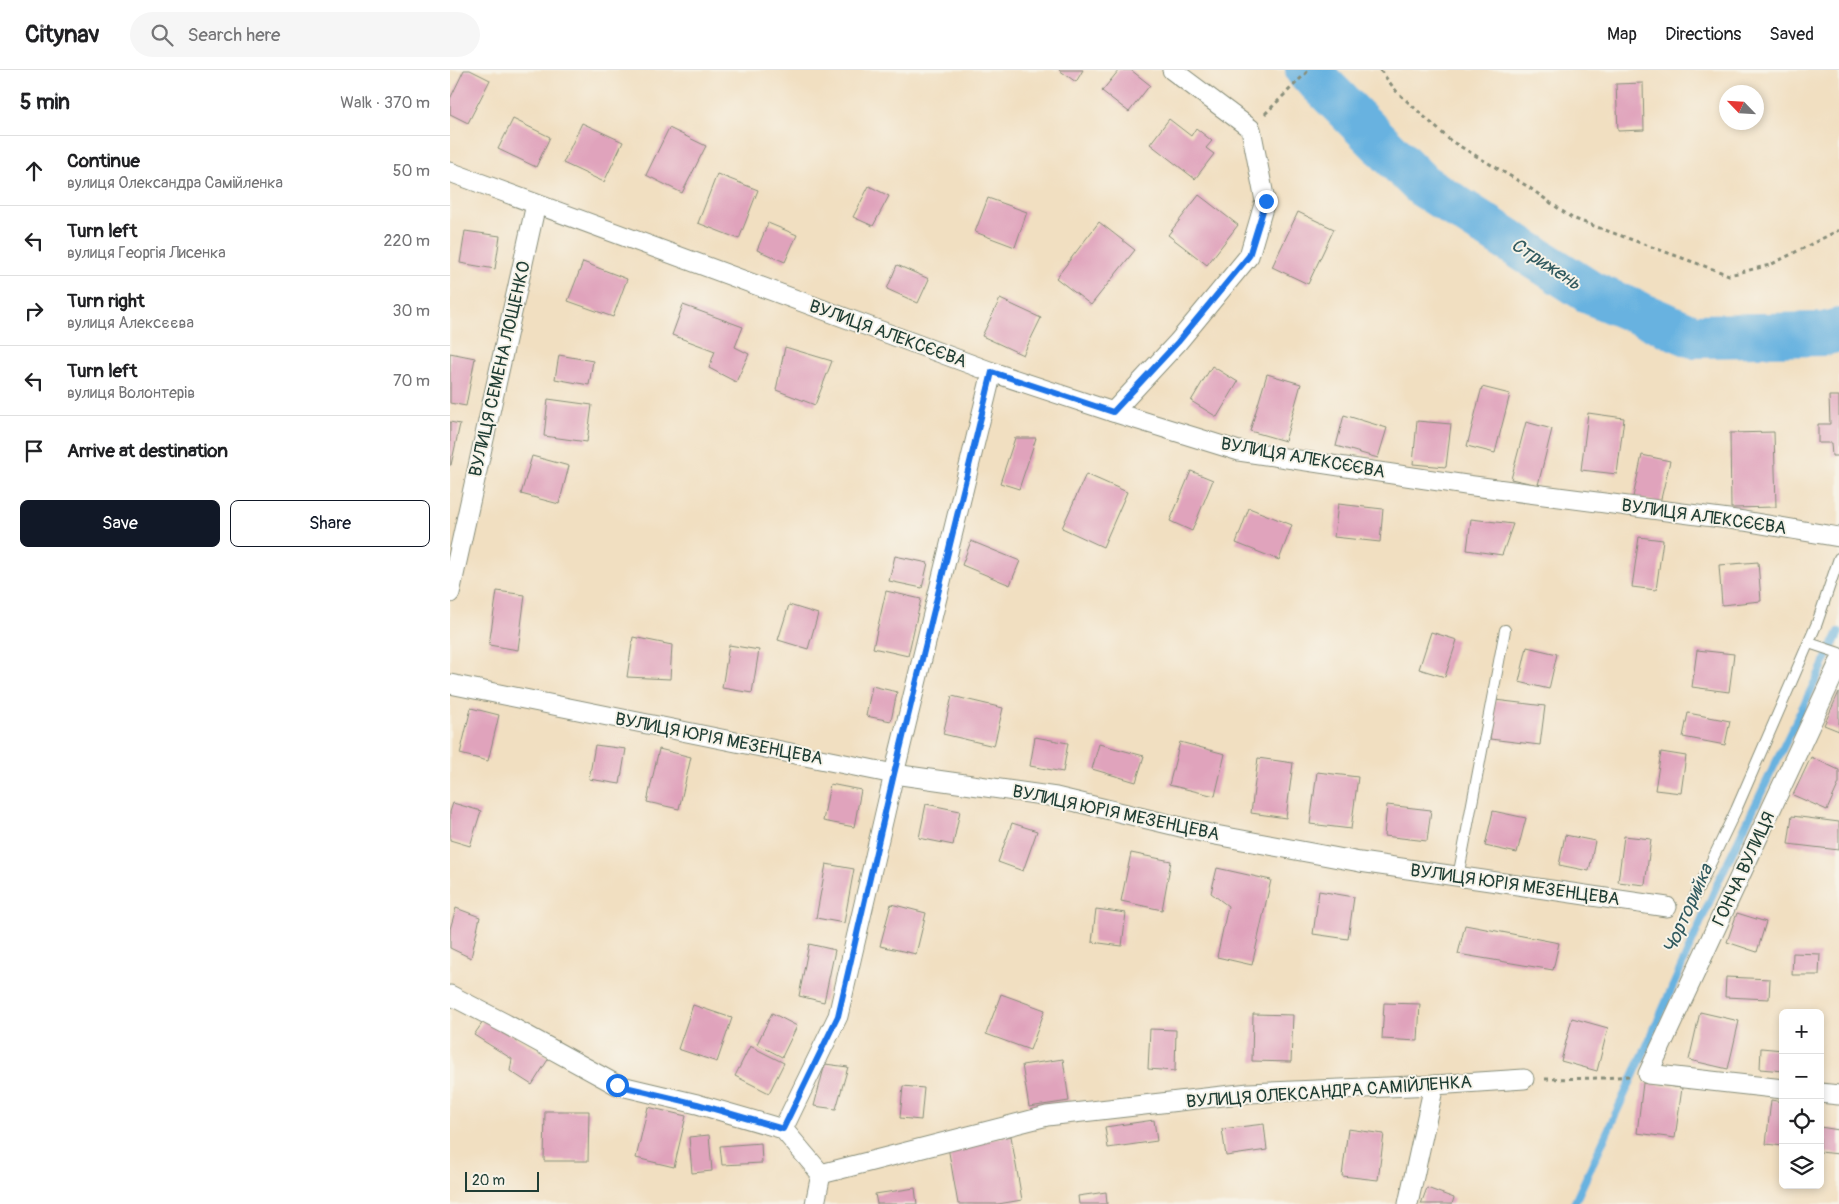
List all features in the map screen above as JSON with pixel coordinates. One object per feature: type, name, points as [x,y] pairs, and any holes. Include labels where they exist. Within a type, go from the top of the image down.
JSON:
[{"type":"street","points":[[1113,412],[1178,342],[1249,256],[1266,201],[1251,129],[1172,70]]},
{"type":"street","name":"ВУЛИЦЯ АЛЕКСЄЄВА","points":[[450,172],[992,372],[1239,451],[1466,485],[1744,521],[1839,538]]},
{"type":"street","name":"ВУЛИЦЯ СЕМЕНА ЛОЩЕНКО","points":[[450,592],[536,204]]},
{"type":"street","points":[[783,1129],[838,1016],[894,774],[992,372]]},
{"type":"street","name":"ГОНЧА ВУЛИЦЯ","points":[[1779,1089],[1648,1074],[1839,663]]},
{"type":"street","name":"ВУЛИЦЯ ЮРІЯ МЕЗЕНЦЕВА","points":[[450,684],[894,774],[1056,797],[1210,834],[1360,862],[1667,907]]},
{"type":"street","points":[[450,995],[617,1085],[697,1104],[783,1129],[821,1174],[814,1204]]},
{"type":"street","name":"ВУЛИЦЯ ОЛЕКСАНДРА САМІЙЛЕНКА","points":[[821,1174],[1048,1116],[1249,1093],[1524,1079]]},
{"type":"street","points":[[1408,1204],[1434,1085]]},
{"type":"street","points":[[1824,1094],[1839,1096]]},
{"type":"lane","points":[[1693,900],[1736,810],[1818,623],[1839,558]]},
{"type":"lane","points":[[1458,877],[1504,630]]},
{"type":"lane","points":[[1809,642],[1839,653]]},
{"type":"path","points":[[1275,102],[1309,70]]},
{"type":"path","points":[[1380,70],[1397,92],[1451,141],[1526,186],[1572,218],[1729,275],[1770,265],[1839,230]]},
{"type":"path","points":[[1524,1079],[1604,1078]]},
{"type":"building","points":[[464,70],[470,70],[490,80],[468,123],[450,114],[450,99]]},
{"type":"building","points":[[1059,70],[1083,70],[1076,82]]},
{"type":"building","points":[[1119,70],[1131,70],[1150,85],[1129,112],[1102,91]]},
{"type":"building","points":[[1643,83],[1644,130],[1618,131],[1616,84]]},
{"type":"building","points":[[513,119],[550,137],[536,167],[498,149]]},
{"type":"building","points":[[1169,119],[1191,136],[1196,128],[1212,141],[1206,148],[1214,154],[1195,179],[1150,144]]},
{"type":"building","points":[[582,123],[623,142],[604,182],[563,163]]},
{"type":"building","points":[[669,128],[706,146],[682,193],[646,175]]},
{"type":"building","points":[[717,174],[758,190],[739,239],[698,223]]},
{"type":"building","points":[[869,186],[889,196],[873,226],[853,217]]},
{"type":"building","points":[[1199,195],[1238,225],[1207,265],[1168,235]]},
{"type":"building","points":[[988,198],[1027,212],[1015,247],[975,232]]},
{"type":"building","points":[[1298,212],[1334,229],[1308,284],[1272,267]]},
{"type":"building","points":[[1099,222],[1135,250],[1091,305],[1056,278]]},
{"type":"building","points":[[768,223],[797,235],[785,262],[757,250]]},
{"type":"building","points":[[465,231],[500,236],[495,269],[460,263]]},
{"type":"building","points":[[583,262],[627,279],[613,317],[568,301]]},
{"type":"building","points":[[897,265],[929,279],[918,303],[887,289]]},
{"type":"building","points":[[1000,299],[1041,318],[1023,355],[982,336]]},
{"type":"building","points":[[683,305],[743,327],[735,347],[749,354],[736,382],[709,368],[715,351],[672,335]]},
{"type":"building","points":[[785,347],[832,361],[815,405],[776,390]]},
{"type":"building","points":[[450,353],[475,358],[466,406],[450,403]]},
{"type":"building","points":[[559,355],[593,361],[589,385],[555,379]]},
{"type":"building","points":[[1212,366],[1238,382],[1217,417],[1191,401]]},
{"type":"building","points":[[1267,374],[1301,384],[1285,441],[1250,431]]},
{"type":"building","points":[[1482,387],[1510,394],[1495,453],[1467,446]]},
{"type":"building","points":[[1829,396],[1839,396],[1839,456],[1832,456],[1831,443],[1818,443],[1818,424],[1830,424]]},
{"type":"building","points":[[548,399],[592,405],[587,442],[544,436]]},
{"type":"building","points":[[1588,413],[1624,418],[1617,474],[1581,470]]},
{"type":"building","points":[[1344,415],[1387,428],[1378,458],[1336,446]]},
{"type":"building","points":[[1417,421],[1451,424],[1446,467],[1413,464]]},
{"type":"building","points":[[450,422],[460,424],[451,465],[450,465]]},
{"type":"building","points":[[1526,422],[1552,429],[1538,485],[1511,479]]},
{"type":"building","points":[[1774,432],[1776,507],[1731,508],[1730,433]]},
{"type":"building","points":[[1015,438],[1036,438],[1019,489],[1000,483]]},
{"type":"building","points":[[1642,455],[1670,461],[1660,503],[1633,497]]},
{"type":"building","points":[[532,456],[569,466],[559,504],[521,494]]},
{"type":"building","points":[[1191,471],[1213,480],[1192,531],[1170,521]]},
{"type":"building","points":[[1086,474],[1127,492],[1103,547],[1062,528]]},
{"type":"building","points":[[1338,504],[1383,509],[1380,542],[1334,537]]},
{"type":"building","points":[[1249,508],[1292,525],[1279,560],[1236,543]]},
{"type":"building","points":[[1471,519],[1513,524],[1502,555],[1467,550]]},
{"type":"building","points":[[1639,537],[1663,540],[1656,590],[1632,587]]},
{"type":"building","points":[[971,541],[1020,561],[1010,585],[962,565]]},
{"type":"building","points":[[895,556],[928,563],[922,588],[889,581]]},
{"type":"building","points":[[1758,562],[1761,601],[1722,605],[1719,565]]},
{"type":"building","points":[[497,591],[525,595],[518,650],[489,645]]},
{"type":"building","points":[[886,591],[921,599],[908,656],[873,648]]},
{"type":"building","points":[[789,605],[818,614],[808,649],[778,640]]},
{"type":"building","points":[[1431,632],[1457,640],[1445,677],[1419,669]]},
{"type":"building","points":[[633,637],[672,645],[670,679],[627,677]]},
{"type":"building","points":[[729,645],[759,650],[752,693],[722,688]]},
{"type":"building","points":[[1527,647],[1557,654],[1549,689],[1519,682]]},
{"type":"building","points":[[1697,650],[1734,654],[1729,692],[1692,687]]},
{"type":"building","points":[[872,686],[897,692],[891,721],[866,716]]},
{"type":"building","points":[[1839,692],[1839,731],[1824,725]]},
{"type":"building","points":[[952,696],[1003,708],[994,746],[943,734]]},
{"type":"building","points":[[1495,700],[1545,706],[1540,745],[1490,739]]},
{"type":"building","points":[[471,708],[499,715],[488,761],[460,754]]},
{"type":"building","points":[[1688,713],[1730,721],[1725,745],[1683,737]]},
{"type":"building","points":[[1035,737],[1068,743],[1063,772],[1030,766]]},
{"type":"building","points":[[1180,742],[1225,754],[1215,796],[1169,785]]},
{"type":"building","points":[[1099,744],[1144,756],[1136,782],[1092,769]]},
{"type":"building","points":[[595,745],[626,749],[620,784],[589,779]]},
{"type":"building","points":[[659,749],[691,757],[679,809],[647,802]]},
{"type":"building","points":[[1661,752],[1686,756],[1681,793],[1655,790]]},
{"type":"building","points":[[1811,757],[1839,770],[1839,783],[1827,810],[1793,795]]},
{"type":"building","points":[[1258,758],[1293,763],[1286,818],[1251,813]]},
{"type":"building","points":[[1317,772],[1358,777],[1351,829],[1310,824]]},
{"type":"building","points":[[830,784],[861,790],[854,827],[823,821]]},
{"type":"building","points":[[453,803],[481,811],[470,846],[450,840],[450,812]]},
{"type":"building","points":[[926,804],[960,811],[953,845],[919,838]]},
{"type":"building","points":[[1387,805],[1431,810],[1427,841],[1384,836]]},
{"type":"building","points":[[1493,811],[1526,818],[1517,853],[1485,846]]},
{"type":"building","points":[[1792,816],[1839,822],[1839,850],[1788,844]]},
{"type":"building","points":[[1012,823],[1037,831],[1023,871],[998,862]]},
{"type":"building","points":[[1565,835],[1595,841],[1589,871],[1559,865]]},
{"type":"building","points":[[1624,836],[1651,839],[1645,885],[1618,882]]},
{"type":"building","points":[[1131,853],[1171,861],[1162,910],[1121,901]]},
{"type":"building","points":[[826,864],[854,869],[844,923],[816,918]]},
{"type":"building","points":[[1217,868],[1271,880],[1252,965],[1217,957],[1228,906],[1211,893]]},
{"type":"building","points":[[1319,891],[1354,897],[1348,939],[1313,934]]},
{"type":"building","points":[[891,904],[926,913],[916,954],[880,946]]},
{"type":"building","points":[[456,908],[480,917],[471,958],[450,948],[450,929]]},
{"type":"building","points":[[1096,909],[1126,913],[1122,946],[1092,942]]},
{"type":"building","points":[[1737,913],[1766,922],[1757,952],[1727,942]]},
{"type":"building","points":[[1465,925],[1559,943],[1553,970],[1458,954]]},
{"type":"building","points":[[809,944],[835,950],[824,1002],[799,996]]},
{"type":"building","points":[[1793,953],[1820,954],[1819,975],[1792,975]]},
{"type":"building","points":[[1726,977],[1770,979],[1769,999],[1725,997]]},
{"type":"building","points":[[1001,994],[1045,1010],[1030,1050],[986,1034]]},
{"type":"building","points":[[1384,1003],[1420,1004],[1418,1041],[1382,1039]]},
{"type":"building","points":[[693,1005],[732,1018],[717,1062],[678,1049]]},
{"type":"building","points":[[1700,1012],[1739,1021],[1728,1069],[1689,1060]]},
{"type":"building","points":[[772,1013],[797,1026],[782,1057],[757,1044]]},
{"type":"building","points":[[1253,1014],[1293,1015],[1291,1062],[1252,1061]]},
{"type":"building","points":[[1572,1018],[1608,1028],[1597,1071],[1561,1061]]},
{"type":"building","points":[[485,1019],[549,1058],[532,1085],[510,1071],[512,1059],[474,1035]]},
{"type":"building","points":[[1150,1029],[1176,1030],[1175,1071],[1148,1069]]},
{"type":"building","points":[[750,1046],[784,1063],[769,1093],[735,1076]]},
{"type":"building","points":[[1761,1048],[1779,1050],[1779,1071],[1760,1069]]},
{"type":"building","points":[[1063,1059],[1069,1101],[1029,1107],[1022,1065]]},
{"type":"building","points":[[825,1064],[848,1067],[836,1109],[814,1106]]},
{"type":"building","points":[[1643,1083],[1682,1088],[1675,1138],[1637,1133]]},
{"type":"building","points":[[903,1086],[924,1088],[921,1120],[900,1118]]},
{"type":"building","points":[[1771,1100],[1779,1101],[1779,1146],[1766,1144]]},
{"type":"building","points":[[648,1107],[686,1116],[674,1167],[636,1158]]},
{"type":"building","points":[[545,1111],[589,1111],[588,1161],[544,1161]]},
{"type":"building","points":[[1154,1120],[1157,1141],[1108,1148],[1105,1127]]},
{"type":"building","points":[[1264,1124],[1267,1150],[1226,1156],[1222,1129]]},
{"type":"building","points":[[1824,1128],[1839,1130],[1839,1154],[1824,1152]]},
{"type":"building","points":[[1348,1129],[1384,1134],[1378,1180],[1342,1176]]},
{"type":"building","points":[[709,1135],[712,1171],[692,1173],[689,1137]]},
{"type":"building","points":[[1011,1136],[1022,1200],[998,1204],[958,1204],[948,1147]]},
{"type":"building","points":[[761,1143],[762,1163],[722,1165],[720,1146]]},
{"type":"building","points":[[915,1188],[917,1204],[877,1204],[875,1194]]},
{"type":"building","points":[[1427,1188],[1454,1198],[1452,1204],[1421,1204]]},
{"type":"building","points":[[1106,1192],[1107,1204],[1079,1204],[1078,1196]]},
{"type":"waterway","name":"Стрижень","points":[[1307,70],[1422,185],[1591,293],[1693,336],[1824,334],[1839,330]]},
{"type":"waterway","name":"Чорторийка","points":[[1574,1204],[1645,1050],[1719,880],[1839,632]]},
{"type":"route","points":[[617,1085],[697,1104],[783,1129],[838,1016],[894,774],[992,372],[1113,412],[1178,342],[1249,256],[1266,201]]}]
